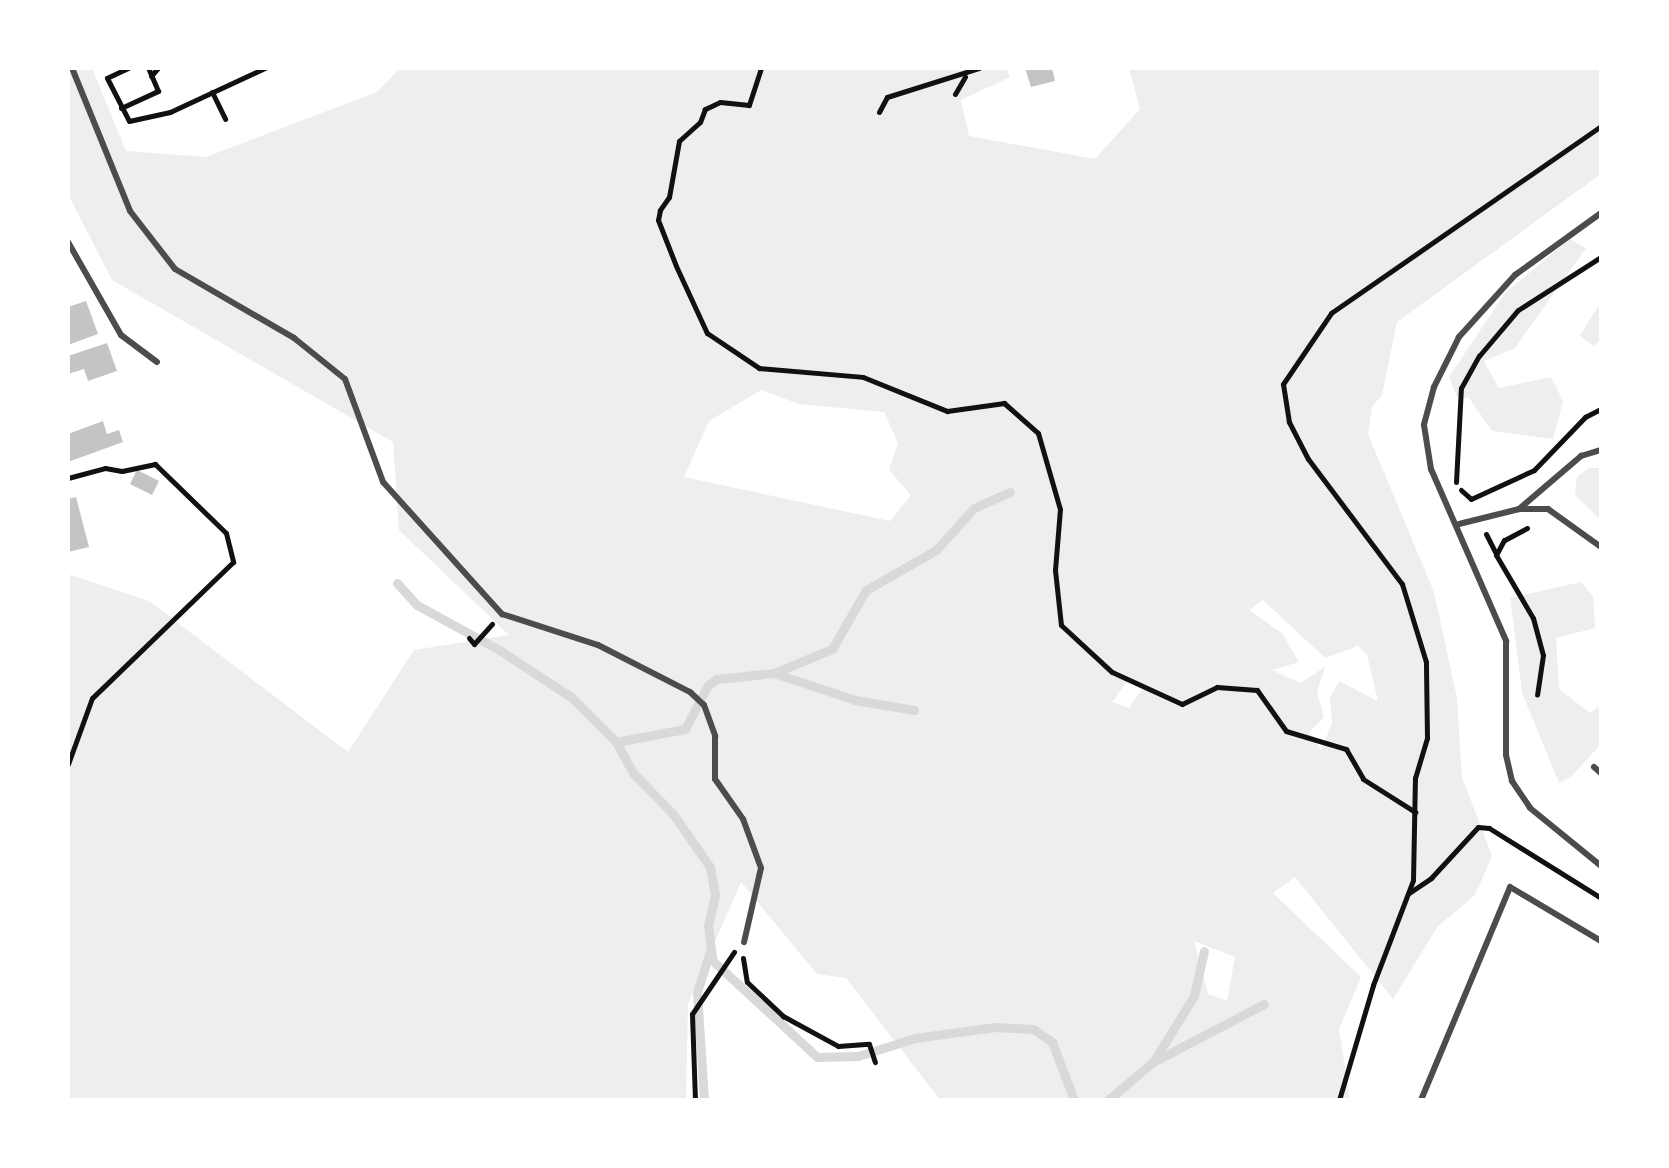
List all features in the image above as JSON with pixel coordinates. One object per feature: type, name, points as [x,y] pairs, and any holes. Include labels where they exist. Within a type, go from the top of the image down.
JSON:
[{"type":"lane","points":[[72,68],[130,211],[175,269],[294,338],[345,379],[383,482],[502,614],[598,645],[690,692],[704,705],[715,736],[715,779],[743,819],[761,868],[742,943]]},
{"type":"lane","points":[[1601,213],[1515,275],[1459,337],[1434,387],[1424,425],[1431,469],[1459,524],[1506,641],[1506,755],[1512,781],[1530,808],[1601,866]]},
{"type":"lane","points":[[68,242],[70,251],[121,335],[157,362]]},
{"type":"lane","points":[[1519,509],[1581,456],[1601,450]]},
{"type":"lane","points":[[1459,524],[1519,509],[1548,509],[1601,547]]},
{"type":"lane","points":[[1594,767],[1601,773]]},
{"type":"lane","points":[[1421,1100],[1510,887],[1601,941]]},
{"type":"path","points":[[126,68],[107,78],[129,121],[170,112],[265,68]]},
{"type":"path","points":[[121,108],[158,91],[148,68]]},
{"type":"path","points":[[151,76],[158,68]]},
{"type":"path","points":[[761,68],[749,105],[720,102],[705,109],[700,122],[679,141],[669,197],[660,210],[658,220],[707,333],[759,368],[863,377],[947,411],[1004,403],[1038,433],[1060,509],[1055,570],[1061,625],[1112,672],[1182,704],[1217,687],[1257,690],[1286,731],[1346,749],[1363,779],[1415,812]]},
{"type":"path","points":[[879,112],[887,97],[965,76],[979,68]]},
{"type":"path","points":[[955,94],[965,76]]},
{"type":"path","points":[[212,92],[225,119]]},
{"type":"path","points":[[1339,1100],[1373,985],[1413,880],[1415,778],[1427,738],[1426,662],[1402,584],[1308,459],[1289,422],[1283,384],[1331,313],[1601,126]]},
{"type":"path","points":[[1601,257],[1518,310],[1479,356],[1461,388],[1457,486],[1471,499],[1507,485],[1534,470],[1585,417],[1601,409]]},
{"type":"path","points":[[68,478],[105,468],[122,471],[155,464],[226,533],[233,562],[92,698],[68,764]]},
{"type":"path","points":[[1537,695],[1543,655],[1533,618],[1496,555],[1504,540],[1539,521]]},
{"type":"path","points":[[471,641],[484,633]]},
{"type":"path","points":[[1407,894],[1431,878],[1478,827],[1489,828],[1601,898]]},
{"type":"path","points":[[742,943],[747,982],[783,1016],[838,1046],[869,1044],[875,1062]]},
{"type":"path","points":[[695,1100],[692,1014],[701,1006],[714,975],[727,960]]},
{"type":"shaded area","points":[[68,68],[92,68],[126,151],[206,157],[377,92],[400,68],[1006,68],[1010,77],[961,100],[969,136],[1095,159],[1140,109],[1129,68],[1601,68],[1601,174],[1397,322],[1382,395],[1372,407],[1368,434],[1434,592],[1457,698],[1462,777],[1492,856],[1475,895],[1438,926],[1393,999],[1295,877],[1273,893],[1361,977],[1339,1029],[1350,1100],[940,1100],[846,978],[817,974],[741,882],[688,1004],[686,1100],[68,1100],[68,574],[149,601],[348,752],[414,650],[509,635],[399,530],[393,442],[112,280],[68,194]],"holes":[[[761,390],[799,404],[884,412],[898,443],[889,470],[911,495],[890,521],[684,477],[709,421]],[[1263,600],[1325,658],[1358,646],[1367,655],[1378,701],[1339,681],[1330,697],[1332,723],[1321,750],[1309,733],[1324,717],[1317,692],[1325,667],[1300,683],[1272,670],[1299,662],[1282,633],[1249,610]],[[1130,678],[1143,688],[1129,708],[1112,702]],[[1194,941],[1235,957],[1227,1001],[1208,994]]]},
{"type":"shaded area","points":[[1570,239],[1586,248],[1515,348],[1484,361],[1499,388],[1551,377],[1563,401],[1553,439],[1492,431],[1469,398],[1457,397],[1449,377],[1505,293]]},
{"type":"shaded area","points":[[1601,301],[1601,340],[1593,346],[1580,336]]},
{"type":"shaded area","points":[[1589,468],[1601,468],[1601,520],[1575,495],[1577,477]]},
{"type":"shaded area","points":[[1581,582],[1593,596],[1595,628],[1556,638],[1559,689],[1590,713],[1601,705],[1601,744],[1571,777],[1559,783],[1522,693],[1510,598]]},
{"type":"building","points":[[1025,68],[1052,68],[1055,81],[1031,87]]},
{"type":"building","points":[[86,301],[98,334],[68,345],[68,307]]},
{"type":"building","points":[[107,343],[117,371],[88,381],[84,369],[68,374],[68,356]]},
{"type":"building","points":[[103,421],[107,434],[119,430],[123,442],[68,462],[68,434]]},
{"type":"building","points":[[137,470],[159,481],[152,495],[130,484]]},
{"type":"building","points":[[76,497],[89,547],[68,552],[68,499]]},
{"type":"waterway","points":[[774,673],[832,649],[866,590],[936,550],[974,508],[1010,492]]},
{"type":"waterway","points":[[397,583],[417,605],[501,651],[571,697],[616,742],[633,773],[673,814],[710,867],[715,895],[708,925],[712,960],[817,1057],[858,1056],[915,1038],[995,1027],[1033,1029],[1052,1042],[1074,1100]]},
{"type":"waterway","points":[[616,742],[685,729],[708,685],[717,679],[774,673],[855,700],[914,710]]},
{"type":"waterway","points":[[704,1100],[697,992],[710,951]]},
{"type":"waterway","points":[[1153,1062],[1194,996],[1204,951]]},
{"type":"waterway","points":[[1108,1100],[1153,1062],[1264,1004]]}]
